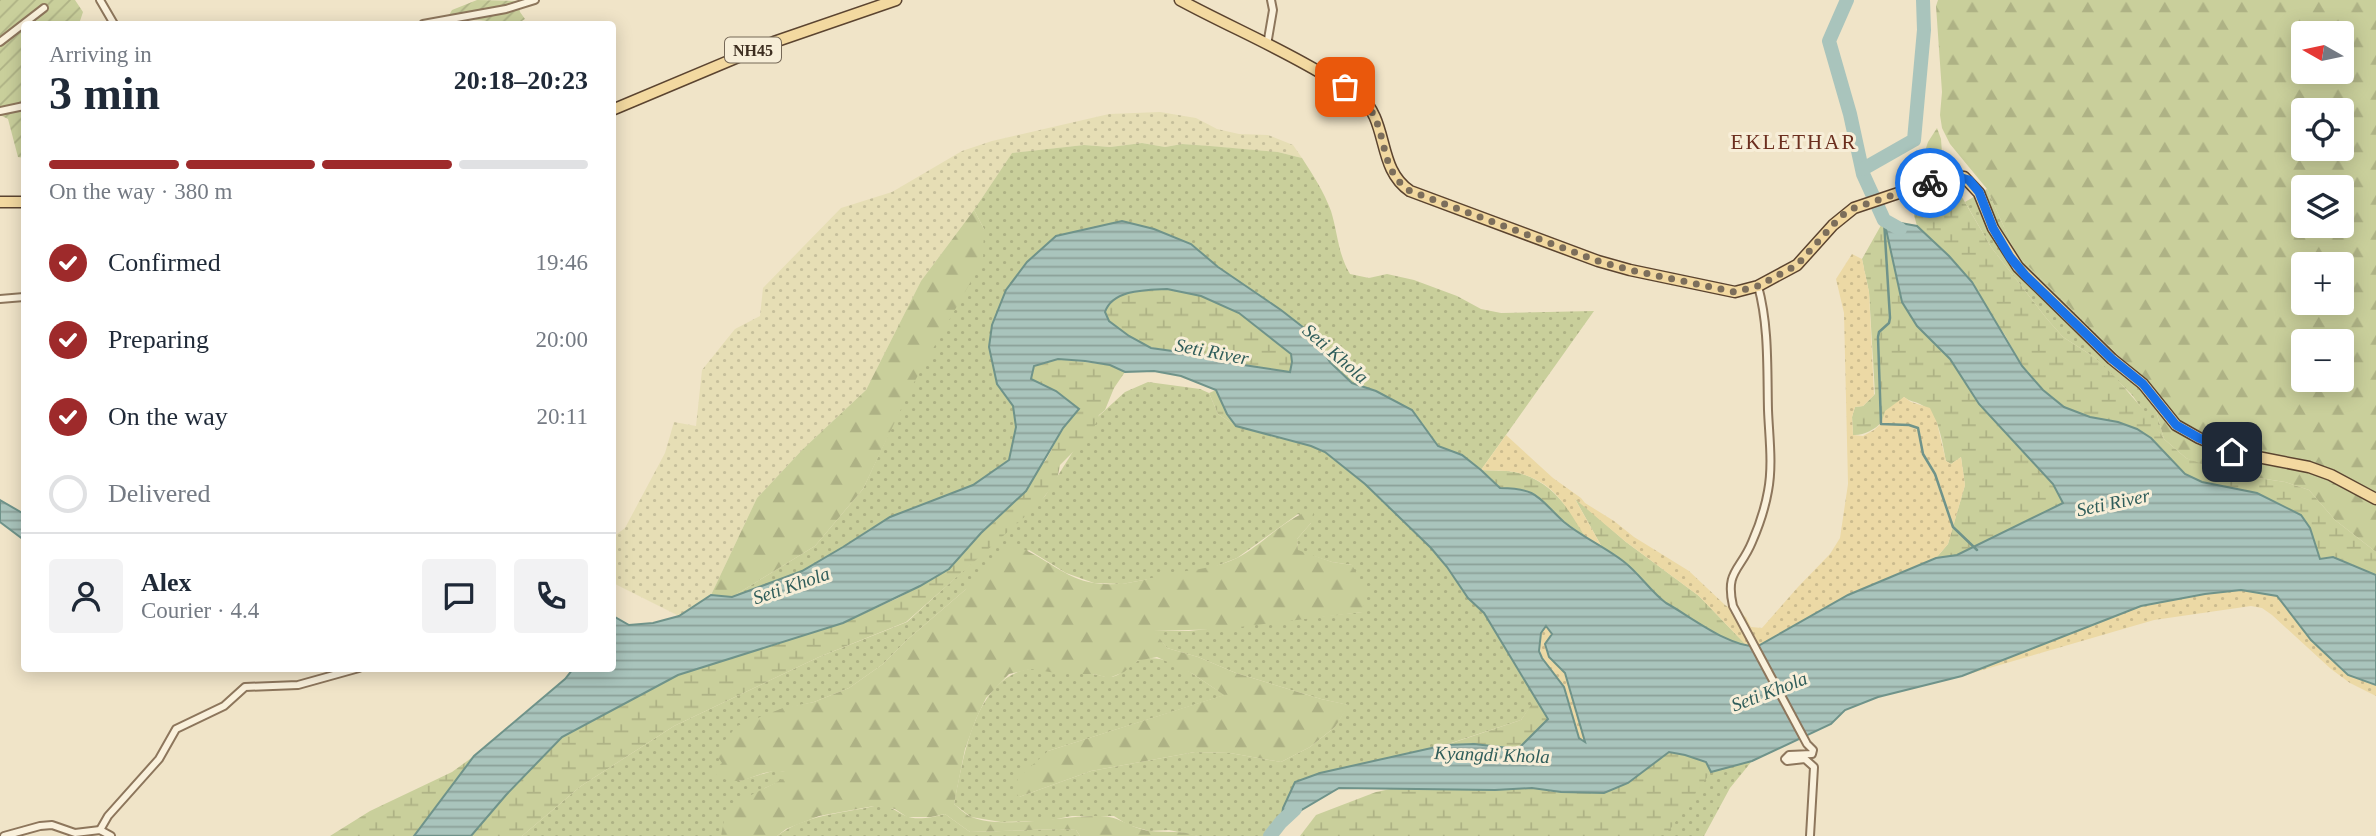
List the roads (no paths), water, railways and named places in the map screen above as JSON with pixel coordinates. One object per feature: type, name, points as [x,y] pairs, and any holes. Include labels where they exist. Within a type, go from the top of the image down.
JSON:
[{"type":"main road","name":"NH45","points":[[616,108],[774,41],[896,0]]},
{"type":"main road","points":[[1180,0],[1304,62],[1358,94],[1380,128],[1395,179],[1410,191],[1598,261],[1717,290],[1744,291],[1797,265],[1841,216],[1854,208],[1949,176],[1964,177],[1974,185],[1993,228],[2018,267],[2112,359],[2143,384],[2176,425],[2232,452],[2309,467],[2331,475],[2376,499]]},
{"type":"main road","points":[[0,202],[21,202]]},
{"type":"street","points":[[100,0],[112,21]]},
{"type":"street","points":[[440,21],[506,9],[535,0]]},
{"type":"street","points":[[1267,45],[1273,10],[1271,0]]},
{"type":"street","points":[[27,21],[44,8]]},
{"type":"street","points":[[0,42],[21,26]]},
{"type":"street","points":[[0,102],[1,111],[21,107]]},
{"type":"street","points":[[1758,286],[1765,338],[1769,486],[1751,545],[1730,582],[1733,606],[1807,744],[1813,750],[1812,754],[1789,755],[1785,759],[1805,759],[1814,767],[1810,836]]},
{"type":"street","points":[[0,299],[21,297]]},
{"type":"street","points":[[100,830],[108,816],[159,759],[176,729],[224,706],[245,687],[298,685],[345,672]]},
{"type":"street","points":[[4,836],[52,825],[75,833],[100,830],[111,836]]},
{"type":"water","points":[[1884,220],[1917,226],[1949,256],[1972,282],[2022,366],[2043,390],[2064,407],[2137,429],[2151,438],[2185,474],[2202,482],[2257,493],[2301,515],[2310,528],[2320,559],[2333,557],[2376,575],[2376,685],[2348,675],[2311,640],[2277,596],[2241,590],[2205,594],[2141,606],[1962,676],[1878,697],[1845,710],[1831,724],[1752,761],[1711,772],[1706,762],[1669,752],[1628,783],[1604,793],[1532,788],[1339,788],[1281,822],[1283,808],[1295,782],[1320,773],[1445,745],[1474,744],[1518,749],[1548,719],[1484,613],[1468,598],[1447,567],[1365,484],[1325,452],[1236,426],[1216,390],[1181,376],[1154,371],[1125,372],[1110,365],[1058,359],[1034,366],[1031,379],[1056,391],[1079,409],[1063,428],[1026,491],[981,533],[949,569],[843,623],[678,675],[562,737],[471,836],[414,836],[474,756],[571,672],[616,672],[616,618],[629,625],[653,623],[679,616],[711,595],[732,597],[802,571],[890,517],[973,485],[1009,460],[1016,427],[1013,406],[997,384],[989,347],[992,325],[1006,290],[1027,262],[1056,236],[1122,221],[1154,229],[1191,244],[1218,267],[1313,335],[1330,362],[1352,383],[1376,391],[1412,410],[1438,446],[1462,455],[1500,488],[1530,492],[1564,522],[1629,566],[1666,603],[1723,637],[1747,646],[1758,646],[1848,595],[1936,558],[1957,555],[2063,503],[2053,484],[1979,404],[1950,359],[1917,326],[1902,302]],"holes":[[[1167,289],[1201,296],[1239,313],[1291,354],[1290,372],[1151,348],[1109,321],[1105,312],[1115,299],[1132,292]],[[1546,626],[1552,634],[1545,644],[1549,657],[1565,673],[1585,742],[1579,738],[1564,687],[1539,651],[1541,633]]]},
{"type":"water","points":[[0,500],[21,512],[21,538],[0,522]]},
{"type":"waterway","points":[[1847,0],[1829,41],[1850,114],[1863,174],[1884,220],[1900,229]]},
{"type":"waterway","points":[[1863,169],[1914,140],[1924,30],[1923,0]]},
{"type":"waterway","points":[[1884,220],[1890,318],[1878,337],[1881,424],[1918,428],[1923,454],[1935,474],[1953,527],[1977,550]]},
{"type":"waterway","name":"Kyangdi Khola","points":[[1270,836],[1295,809]]},
{"type":"district","name":"EKLETHAR","points":[[1794,142]]},
{"type":"water label","name":"Seti River","points":[[1212,351]]},
{"type":"water label","name":"Seti Khola","points":[[1336,353]]},
{"type":"water label","name":"Seti River","points":[[2113,502]]},
{"type":"water label","name":"Seti Khola","points":[[791,585]]},
{"type":"water label","name":"Seti Khola","points":[[1769,691]]}]
